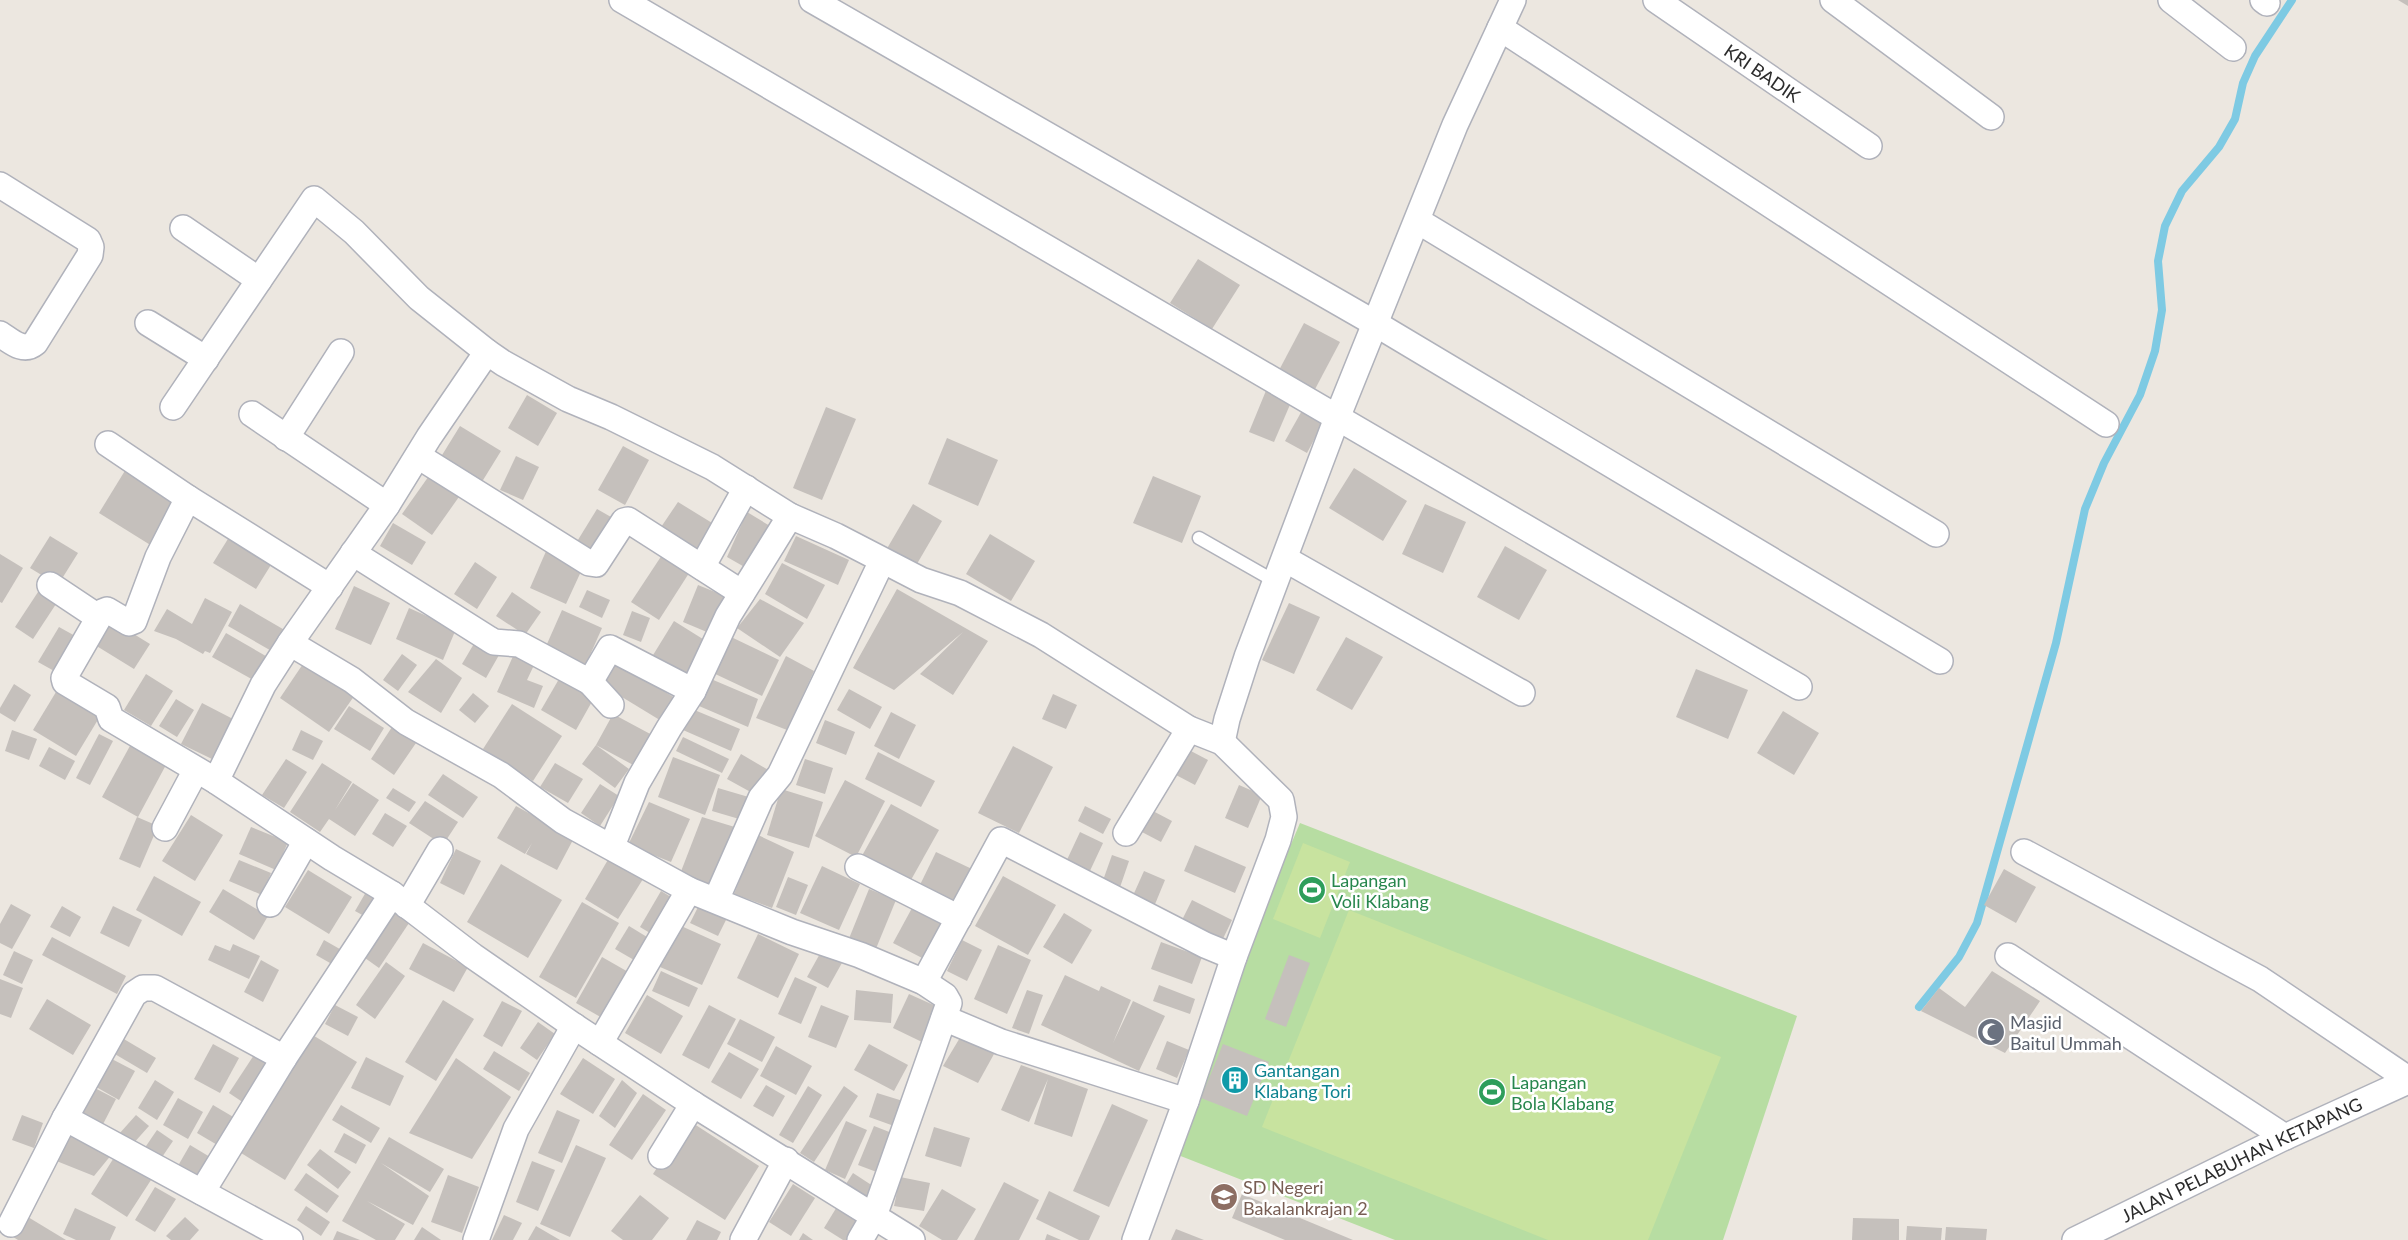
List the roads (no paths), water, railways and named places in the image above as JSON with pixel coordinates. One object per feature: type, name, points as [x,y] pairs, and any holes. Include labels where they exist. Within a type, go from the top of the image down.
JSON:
[{"type":"street","points":[[622,0],[1799,687]]},
{"type":"street","points":[[812,0],[1376,324],[1940,661]]},
{"type":"street","points":[[1222,742],[1227,719],[1247,657],[1337,418],[1455,126],[1513,0]]},
{"type":"street","name":"KRI BADIK","points":[[1656,0],[1869,146]]},
{"type":"street","points":[[1833,0],[1991,117]]},
{"type":"street","points":[[2171,0],[2233,48]]},
{"type":"street","points":[[1500,28],[2106,424]]},
{"type":"street","points":[[0,186],[88,240],[91,247],[90,255],[35,343],[29,347],[22,348],[0,334]]},
{"type":"street","points":[[173,407],[314,199],[354,232],[419,298],[487,352],[541,385],[658,439],[712,467],[738,502],[790,516],[836,536],[921,580],[960,593],[1041,635],[1189,729],[1222,742],[1282,800],[1284,817],[1278,840],[1234,957],[1186,1101],[1135,1240]]},
{"type":"street","points":[[1418,221],[1936,534]]},
{"type":"street","points":[[183,228],[259,280]]},
{"type":"street","points":[[148,323],[206,359]]},
{"type":"street","points":[[286,438],[341,352]]},
{"type":"street","points":[[165,828],[206,775],[290,643],[387,505],[487,352]]},
{"type":"street","points":[[252,414],[387,505]]},
{"type":"street","points":[[108,444],[188,498],[330,586]]},
{"type":"street","points":[[418,456],[589,563],[596,564],[624,521],[628,520],[742,593]]},
{"type":"street","points":[[188,498],[158,558],[134,621],[129,623],[107,610],[102,612],[66,671],[64,678],[66,682],[107,707],[111,719],[206,775],[399,900],[473,956],[574,1026],[693,1104],[912,1240]]},
{"type":"street","points":[[702,567],[738,502]]},
{"type":"street","points":[[612,846],[637,783],[693,691],[742,593],[790,516]]},
{"type":"street","points":[[353,553],[494,642],[519,644],[590,682],[612,705]]},
{"type":"street","points":[[1285,559],[1522,693]]},
{"type":"street","points":[[716,900],[761,798],[780,775],[882,561]]},
{"type":"street","points":[[50,585],[98,617]]},
{"type":"street","points":[[290,643],[352,680],[406,722],[501,775],[563,821],[612,846],[688,890],[792,932],[860,955],[924,982],[946,996],[949,1003],[944,1018],[874,1216],[860,1240]]},
{"type":"street","points":[[590,682],[610,648],[693,691]]},
{"type":"street","points":[[1126,833],[1189,729]]},
{"type":"street","points":[[270,904],[306,840]]},
{"type":"street","points":[[924,982],[1000,840],[1205,945],[1234,957]]},
{"type":"street","points":[[202,1192],[284,1058],[399,900],[440,850]]},
{"type":"street","points":[[2024,852],[2260,979],[2408,1080]]},
{"type":"street","points":[[858,866],[959,918]]},
{"type":"street","points":[[600,1043],[688,890]]},
{"type":"street","points":[[2008,956],[2285,1137]]},
{"type":"street","points":[[11,1224],[65,1118],[134,994],[143,988],[155,988],[284,1058]]},
{"type":"street","points":[[944,1018],[1001,1042],[1186,1101]]},
{"type":"street","points":[[476,1240],[516,1128],[574,1026]]},
{"type":"street","name":"JALAN PELABUHAN KETAPANG","points":[[2075,1240],[2285,1137],[2408,1080]]},
{"type":"street","points":[[661,1156],[693,1104]]},
{"type":"street","points":[[65,1118],[290,1240]]},
{"type":"street","points":[[742,1240],[786,1160]]},
{"type":"lane","points":[[1198,538],[1276,582]]},
{"type":"waterway","points":[[1919,1007],[1959,957],[1977,923],[2056,643],[2085,509],[2104,463],[2140,395],[2155,351],[2162,310],[2158,261],[2165,226],[2182,191],[2219,147],[2235,119],[2243,83],[2255,56],[2292,0]]},
{"type":"place","name":"Lapangan Voli Klabang","points":[[1312,890]]},
{"type":"place","name":"Masjid Baitul Ummah","points":[[1991,1032]]},
{"type":"place","name":"Gantangan Klabang Tori","points":[[1235,1080]]},
{"type":"place","name":"Lapangan Bola Klabang","points":[[1492,1092]]},
{"type":"place","name":"SD Negeri Bakalankrajan 2","points":[[1224,1197]]}]
